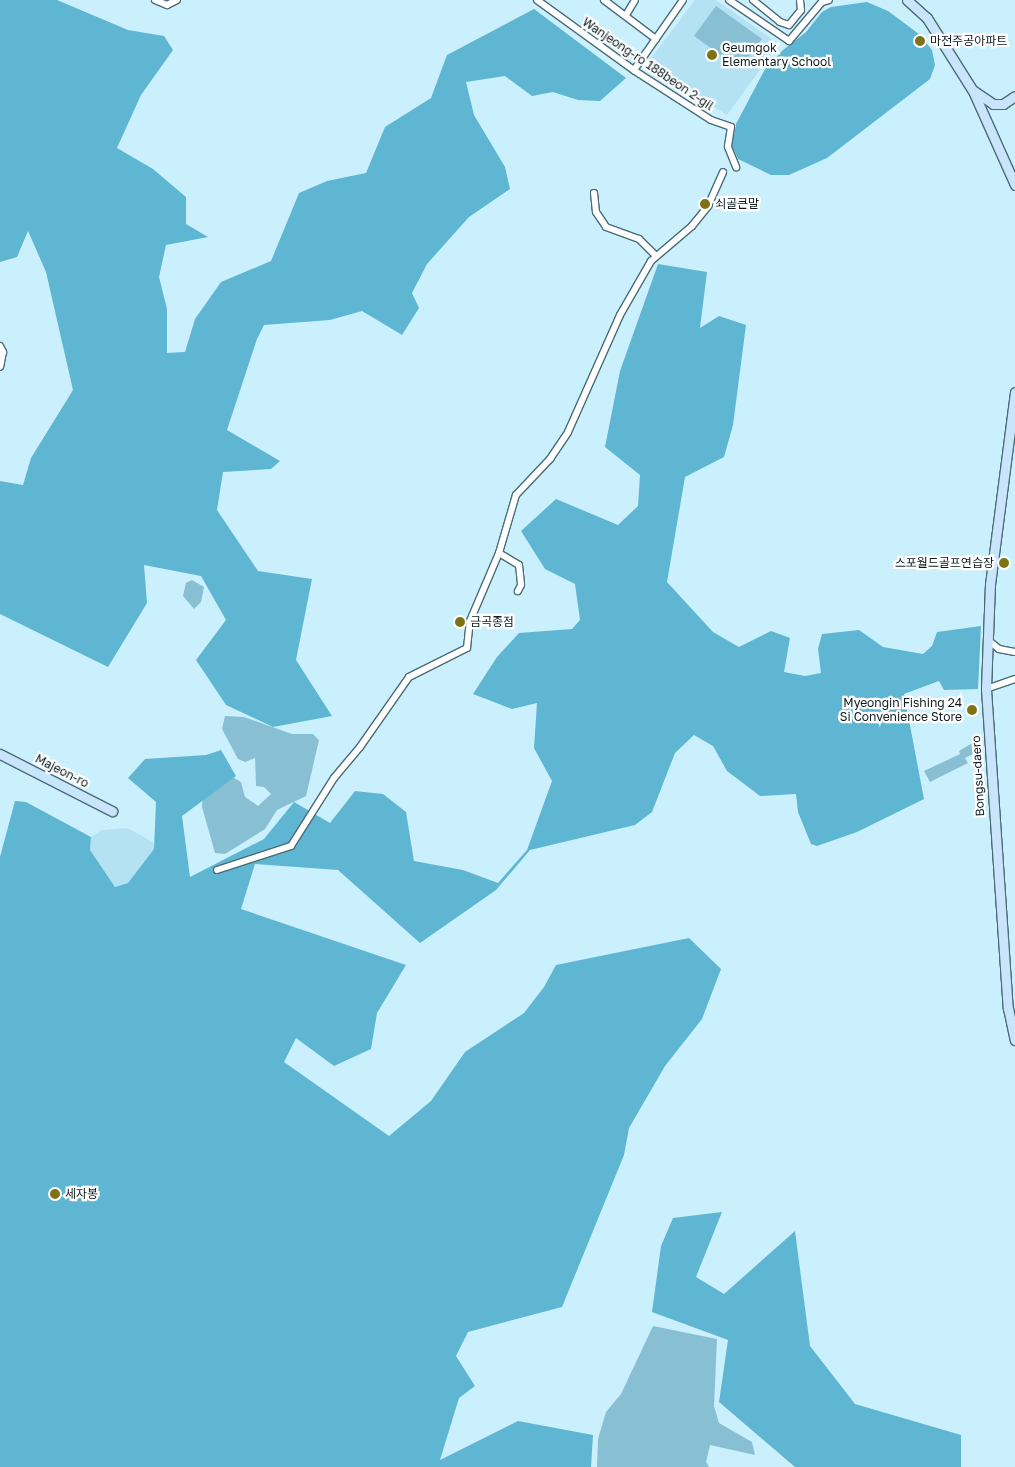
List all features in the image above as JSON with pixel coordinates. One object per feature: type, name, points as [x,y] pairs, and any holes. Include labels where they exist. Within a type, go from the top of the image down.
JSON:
[{"type":"main road","points":[[907,0],[926,18],[974,91],[1015,185]]},
{"type":"main road","points":[[974,91],[993,104],[1003,104],[1015,96]]},
{"type":"main road","name":"Bongsu-daero","points":[[1015,392],[990,584],[986,690],[1007,991],[1015,1040]]},
{"type":"main road","name":"Majeon-ro","points":[[0,754],[112,811]]},
{"type":"street","points":[[156,0],[167,5],[177,0]]},
{"type":"street","name":"Wanjeong-ro 188beon 2-gil","points":[[537,0],[634,70],[711,120],[731,127],[728,147],[736,167]]},
{"type":"street","points":[[604,0],[656,39]]},
{"type":"street","points":[[626,15],[635,0]]},
{"type":"street","points":[[634,70],[683,0]]},
{"type":"street","points":[[729,0],[789,41],[822,2],[829,0]]},
{"type":"street","points":[[752,0],[780,22],[789,25],[801,10],[800,0]]},
{"type":"street","points":[[217,870],[291,846],[334,778],[360,747],[409,677],[464,652],[470,622],[499,553],[516,495],[550,459],[568,432],[620,315],[656,256],[692,226],[708,206],[723,172]]},
{"type":"street","points":[[594,193],[596,212],[606,227],[639,239],[656,256]]},
{"type":"street","points":[[0,346],[3,352],[0,368]]},
{"type":"street","points":[[499,553],[519,565],[521,585],[518,591]]},
{"type":"street","points":[[988,640],[998,649],[1015,652]]},
{"type":"street","points":[[986,690],[1015,679]]},
{"type":"shaded area","points":[[0,0],[57,0],[128,30],[164,36],[173,50],[141,95],[117,148],[153,169],[186,197],[186,224],[208,237],[166,245],[159,277],[167,309],[167,353],[185,352],[195,319],[221,282],[271,261],[299,193],[327,181],[366,173],[385,127],[431,98],[447,55],[534,9],[626,78],[600,101],[578,100],[553,92],[532,96],[505,76],[466,82],[474,115],[505,167],[510,189],[469,217],[427,264],[412,293],[419,308],[402,335],[362,311],[330,320],[264,325],[257,339],[227,430],[280,461],[271,469],[223,472],[217,510],[258,571],[312,579],[296,660],[332,716],[273,727],[226,705],[196,660],[226,620],[201,576],[144,565],[147,603],[108,667],[0,614],[0,481],[23,485],[31,458],[73,390],[46,272],[28,231],[17,257],[0,262]]},
{"type":"shaded area","name":"Geumgok Elementary School","points":[[695,0],[716,0],[779,44],[727,115],[646,65]]},
{"type":"shaded area","points":[[867,2],[888,11],[919,34],[932,50],[935,65],[930,79],[827,158],[789,175],[771,175],[738,159],[732,146],[736,124],[765,69],[783,50],[806,32],[822,12],[831,7]]},
{"type":"shaded area","points":[[716,6],[762,39],[740,69],[694,36]]},
{"type":"shaded area","points":[[658,264],[707,272],[700,328],[719,316],[746,325],[733,425],[724,457],[685,477],[667,582],[713,632],[739,647],[771,631],[790,638],[784,672],[805,676],[821,673],[818,649],[822,634],[859,630],[883,647],[923,654],[932,646],[937,632],[981,626],[978,689],[944,690],[939,681],[904,694],[924,799],[857,832],[817,846],[811,844],[798,812],[796,794],[760,796],[727,771],[713,746],[694,735],[675,753],[652,812],[635,825],[530,850],[496,890],[420,943],[338,870],[255,864],[241,909],[406,965],[377,1013],[371,1049],[334,1066],[296,1038],[284,1062],[389,1136],[431,1101],[465,1052],[524,1013],[544,987],[556,965],[689,938],[721,969],[702,1019],[665,1066],[629,1128],[624,1155],[562,1307],[468,1332],[456,1356],[475,1386],[459,1398],[440,1460],[518,1421],[593,1435],[591,1467],[0,1467],[0,857],[15,801],[26,802],[91,837],[90,850],[115,887],[128,883],[154,849],[156,802],[128,778],[145,759],[206,755],[221,750],[236,776],[182,816],[190,877],[264,839],[294,802],[330,823],[355,791],[383,794],[406,812],[414,861],[463,870],[498,883],[527,850],[552,781],[534,748],[537,703],[512,709],[473,694],[497,657],[519,633],[572,629],[580,620],[575,584],[545,569],[521,531],[556,499],[618,525],[638,506],[640,475],[605,447],[620,371]]},
{"type":"shaded area","points":[[192,580],[204,587],[201,602],[194,609],[183,596],[186,583]]},
{"type":"shaded area","points":[[225,716],[244,717],[292,734],[313,734],[319,740],[306,796],[277,810],[265,829],[225,854],[215,853],[202,807],[203,792],[229,775],[241,782],[245,797],[258,806],[271,794],[264,787],[256,786],[255,758],[245,762],[238,759],[222,729]]},
{"type":"shaded area","points":[[974,742],[979,751],[965,758],[968,763],[930,782],[924,771],[960,754],[959,751]]},
{"type":"shaded area","points":[[127,828],[153,842],[154,849],[128,883],[115,887],[90,850],[91,837],[102,830]]},
{"type":"shaded area","points":[[722,1212],[696,1277],[724,1294],[795,1231],[810,1346],[855,1404],[961,1435],[961,1467],[795,1467],[719,1402],[728,1340],[652,1312],[661,1246],[673,1218]]},
{"type":"shaded area","points":[[653,1326],[717,1339],[714,1406],[719,1423],[752,1442],[755,1455],[710,1445],[706,1462],[709,1467],[597,1467],[598,1439],[606,1412],[621,1394]]},
{"type":"place","name":"마전주공아파트","points":[[920,41]]},
{"type":"place","name":"Geumgok Elementary School","points":[[712,55]]},
{"type":"place","name":"쇠골큰말","points":[[705,204]]},
{"type":"place","name":"스포월드골프연습장","points":[[1004,563]]},
{"type":"place","name":"금곡종점","points":[[460,622]]},
{"type":"place","name":"Myeongin Fishing 24 Si Convenience Store","points":[[972,710]]},
{"type":"place","name":"세자봉","points":[[55,1194]]}]
